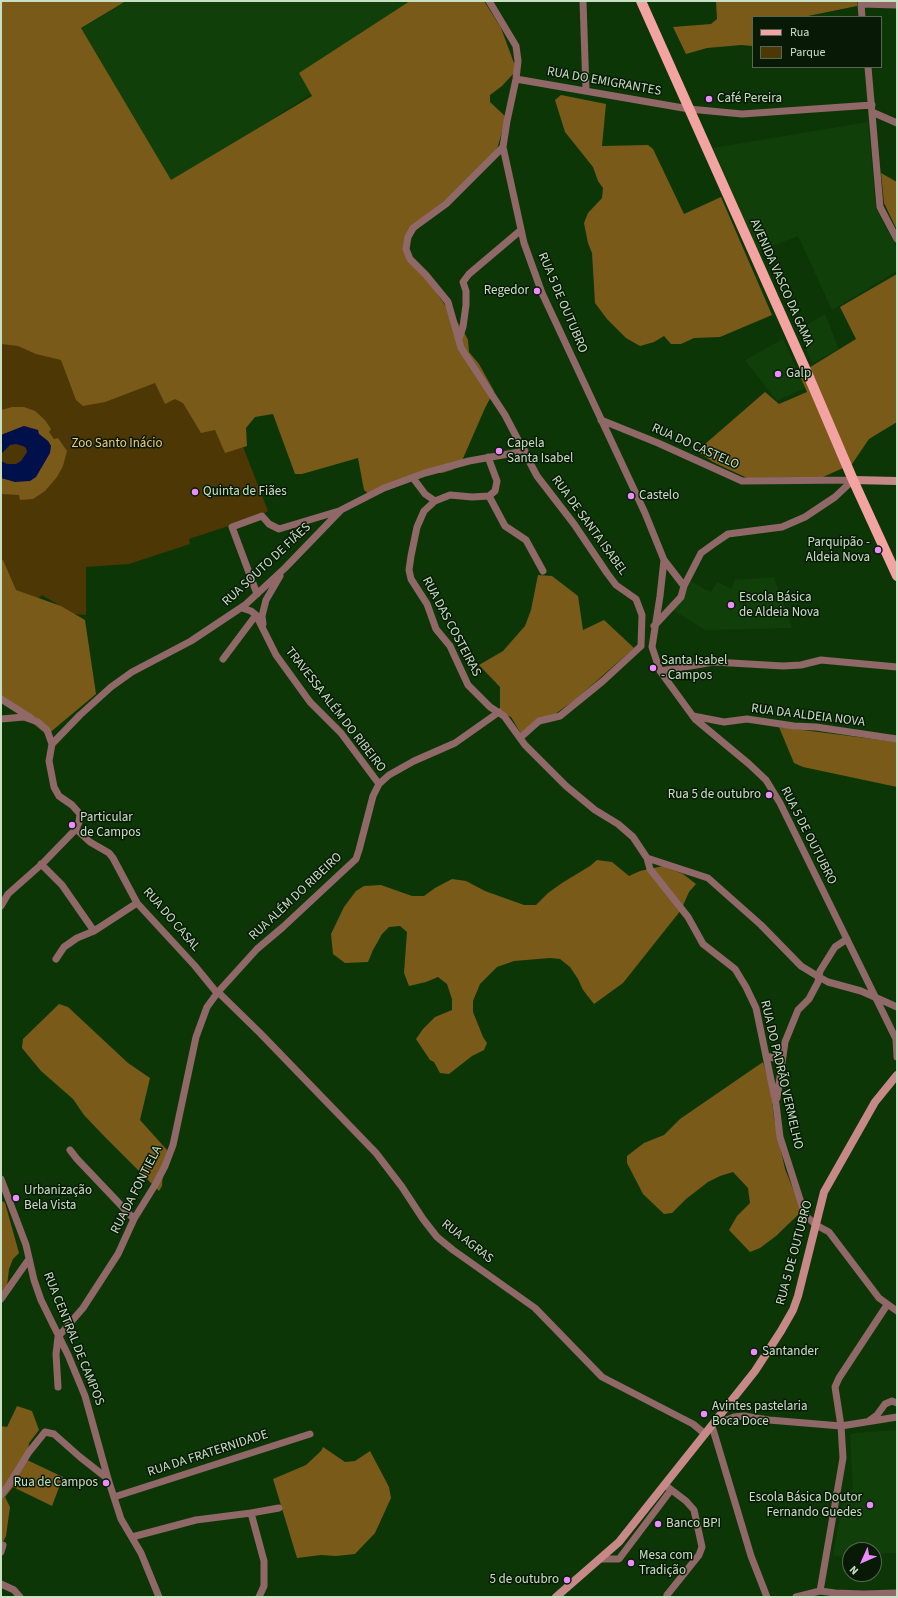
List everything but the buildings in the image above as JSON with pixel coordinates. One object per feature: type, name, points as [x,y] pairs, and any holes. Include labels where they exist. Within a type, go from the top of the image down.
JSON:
[{"type":"main road","name":"AVENIDA VASCO DA GAMA","points":[[641,1],[897,576]]},
{"type":"street","name":"RUA 5 DE OUTUBRO","points":[[489,1],[516,46],[518,60],[516,79],[503,147],[524,243],[542,294],[645,513],[664,560],[684,586]]},
{"type":"street","points":[[583,1],[586,90]]},
{"type":"street","points":[[862,16],[861,2],[897,5]]},
{"type":"street","points":[[868,68],[880,207],[897,239]]},
{"type":"street","name":"RUA DO EMIGRANTES","points":[[516,79],[689,109],[742,114],[872,109]]},
{"type":"street","points":[[872,109],[897,123]]},
{"type":"street","name":"RUA DE SANTA ISABEL","points":[[503,147],[446,204],[413,228],[408,237],[406,248],[410,259],[426,275],[448,302],[461,348],[505,415],[537,476],[574,524],[616,585],[636,599],[642,615],[641,646]]},
{"type":"street","points":[[459,340],[463,327],[466,306],[466,291],[463,282],[469,274],[521,230]]},
{"type":"street","name":"RUA DO CASTELO","points":[[601,420],[658,443],[742,481],[853,480]]},
{"type":"street","name":"RUA SOUTO DE FIÃES","points":[[52,744],[80,715],[111,687],[132,672],[191,641],[242,608],[285,568],[341,510],[384,488],[413,478],[468,461],[525,452]]},
{"type":"street","points":[[413,478],[425,494],[435,501],[450,495],[472,497],[489,496],[495,491],[497,482],[488,457]]},
{"type":"street","points":[[654,626],[681,597],[684,586],[701,554],[728,534],[782,527],[806,517],[836,497],[853,480],[897,481]]},
{"type":"street","points":[[489,496],[505,526],[526,540],[543,571]]},
{"type":"street","name":"RUA DAS COSTEIRAS","points":[[435,501],[424,511],[417,526],[409,570],[411,579],[427,604],[436,629],[450,646],[468,685],[490,707],[499,712]]},
{"type":"street","points":[[257,594],[232,527],[262,516],[269,524],[280,529],[341,510]]},
{"type":"street","name":"RUA 5 DE OUTUBRO","points":[[664,560],[652,647],[660,671],[693,716],[766,780],[786,815],[877,998],[896,1039],[897,1057]]},
{"type":"street","name":"TRAVESSA ALÉM DO RIBEIRO","points":[[264,628],[262,616],[266,600],[285,568]]},
{"type":"street","points":[[222,659],[256,615],[252,611],[242,608]]},
{"type":"street","name":"TRAVESSA ALÉM DO RIBEIRO","points":[[256,615],[264,628],[276,655],[310,702],[341,733],[379,784]]},
{"type":"street","points":[[520,738],[539,721],[560,716],[603,681],[641,646],[652,647]]},
{"type":"street","points":[[660,671],[714,662],[783,666],[801,665],[821,660],[897,667]]},
{"type":"street","points":[[1,698],[38,722],[47,730],[52,744],[49,761],[54,786],[59,796],[72,805],[80,814],[76,829],[8,894],[1,906]]},
{"type":"street","name":"RUA DO PADRÃO VERMELHO","points":[[499,712],[510,722],[525,745],[566,786],[595,810],[618,824],[633,837],[647,858],[650,869],[688,917],[703,944],[735,969],[756,1008],[776,1104],[780,1137],[805,1215],[816,1225],[829,1232],[879,1298],[897,1311]]},
{"type":"street","name":"RUA ALÉM DO RIBEIRO","points":[[218,992],[257,949],[283,927],[356,859],[373,796],[379,784],[389,775],[408,764],[455,743],[499,712]]},
{"type":"street","name":"RUA DA ALDEIA NOVA","points":[[693,716],[724,722],[747,719],[897,739]]},
{"type":"street","points":[[1,719],[24,717],[38,722]]},
{"type":"street","name":"RUA DO CASAL","points":[[76,829],[90,842],[109,853],[137,903],[218,992]]},
{"type":"street","points":[[647,858],[708,878],[761,925],[801,966],[819,978],[861,991],[897,1007]]},
{"type":"street","points":[[41,864],[62,885],[94,931]]},
{"type":"street","points":[[56,959],[64,947],[77,938],[94,931],[137,903]]},
{"type":"street","points":[[776,1104],[784,1042],[798,1010],[809,999],[818,982],[820,971],[835,947],[847,939]]},
{"type":"street","name":"RUA DA FONTIELA","points":[[58,1337],[82,1308],[106,1274],[118,1254],[134,1219],[155,1185],[168,1159],[173,1144],[196,1037],[207,1007],[218,992]]},
{"type":"street","name":"RUA AGRAS","points":[[218,992],[260,1032],[376,1153],[437,1237],[535,1308],[602,1377],[693,1424],[705,1434]]},
{"type":"street","points":[[766,1056],[774,1058],[783,1056]]},
{"type":"street","name":"RUA 5 DE OUTUBRO","points":[[600,1559],[619,1559],[705,1434],[755,1371],[793,1310],[824,1192],[875,1102],[897,1075]]},
{"type":"street","points":[[70,1150],[134,1219]]},
{"type":"street","name":"RUA CENTRAL DE CAMPOS","points":[[1,1179],[16,1218],[41,1300],[68,1355],[85,1396],[108,1479],[122,1519],[141,1553],[159,1597]]},
{"type":"street","points":[[1,1299],[29,1259]]},
{"type":"street","points":[[820,1591],[843,1458],[841,1426],[835,1390],[836,1384],[887,1305]]},
{"type":"street","points":[[58,1337],[56,1354],[58,1388]]},
{"type":"street","points":[[868,1422],[877,1415],[885,1404],[892,1401],[897,1403]]},
{"type":"street","points":[[718,1418],[724,1421],[734,1417],[744,1416],[769,1420],[841,1426],[897,1417]]},
{"type":"street","points":[[712,1426],[751,1556],[767,1597]]},
{"type":"street","points":[[1,1495],[29,1452],[41,1436],[46,1432],[51,1432],[108,1479]]},
{"type":"street","name":"RUA DA FRATERNIDADE","points":[[114,1497],[310,1434]]},
{"type":"street","name":"RUA 5 DE OUTUBRO","points":[[556,1597],[619,1542],[668,1487]]},
{"type":"street","points":[[666,1595],[699,1555],[702,1547],[694,1510],[686,1501],[668,1487]]},
{"type":"street","points":[[132,1537],[196,1520],[251,1514],[279,1508]]},
{"type":"street","points":[[251,1514],[264,1561],[264,1586],[259,1597]]},
{"type":"street","points":[[1,1584],[14,1590],[20,1597]]},
{"type":"street","points":[[796,1597],[820,1591],[836,1595],[897,1593]]},
{"type":"shaded area","points":[[1,1],[126,1],[81,28],[171,180],[312,96],[299,73],[410,1],[484,1],[501,28],[514,63],[514,73],[502,86],[490,95],[490,102],[506,117],[498,146],[487,166],[417,229],[409,240],[409,255],[463,330],[468,340],[469,352],[479,364],[494,391],[461,463],[452,470],[442,473],[431,473],[370,495],[364,490],[358,458],[302,474],[295,474],[273,414],[255,417],[246,428],[247,446],[225,453],[215,430],[201,433],[183,403],[175,399],[165,404],[155,383],[105,402],[83,406],[76,400],[61,360],[36,354],[18,346],[1,344]]},
{"type":"shaded area","points":[[126,1],[426,1],[302,75],[311,94],[208,160],[163,185],[68,37]]},
{"type":"shaded area","points":[[716,1],[857,1],[857,6],[808,16],[752,16],[752,46],[741,45],[707,48],[686,54],[673,27],[711,24],[717,19]]},
{"type":"shaded area","points":[[561,95],[606,104],[602,146],[648,145],[653,149],[684,214],[721,197],[772,315],[720,337],[694,338],[681,344],[671,344],[664,336],[654,342],[640,346],[626,338],[607,319],[595,303],[592,253],[588,243],[584,223],[588,213],[602,198],[603,188],[598,181],[593,167],[565,132],[555,100]]},
{"type":"shaded area","points":[[868,122],[876,209],[897,248],[897,271],[832,310],[798,236],[758,252],[713,148]]},
{"type":"shaded area","points":[[881,173],[897,182],[897,230],[884,203]]},
{"type":"shaded area","points":[[897,274],[897,422],[869,439],[852,464],[823,477],[747,478],[713,462],[697,451],[765,392],[779,404],[807,392],[799,374],[856,339],[840,307]]},
{"type":"shaded area","name":"Galp","points":[[825,314],[839,349],[812,363],[798,330]]},
{"type":"shaded area","name":"Galp","points":[[783,339],[805,388],[777,401],[745,360]]},
{"type":"shaded area","points":[[12,407],[24,407],[35,411],[45,420],[51,429],[49,432],[54,439],[58,438],[67,451],[63,466],[57,477],[45,491],[33,499],[20,500],[19,495],[1,494],[1,478],[5,479],[51,446],[48,441],[39,434],[24,426],[1,435],[1,410]]},
{"type":"shaded area","points":[[24,426],[38,430],[39,434],[48,441],[51,446],[50,453],[36,477],[30,481],[15,482],[1,478],[1,461],[7,464],[16,464],[21,461],[27,452],[26,448],[16,444],[10,445],[1,454],[1,435]]},
{"type":"shaded area","points":[[3,560],[16,590],[61,606],[85,620],[96,694],[47,735],[1,697],[1,561]]},
{"type":"shaded area","points":[[538,575],[552,576],[578,596],[583,630],[604,620],[634,648],[576,699],[523,737],[511,717],[500,712],[500,687],[479,665],[503,651],[525,626],[531,610]]},
{"type":"shaded area","name":"Escola Básica de Aldeia Nova","points":[[774,577],[792,628],[705,630],[673,610],[682,599],[690,581],[711,592],[717,582],[731,589],[735,580]]},
{"type":"shaded area","points":[[779,727],[897,742],[897,787],[803,767],[794,763]]},
{"type":"shaded area","points":[[597,860],[612,862],[629,876],[640,871],[663,866],[683,874],[696,884],[689,892],[681,910],[623,983],[594,1004],[583,990],[570,967],[560,959],[550,958],[514,961],[497,967],[480,984],[473,1001],[473,1012],[487,1043],[484,1050],[472,1056],[449,1074],[440,1073],[434,1062],[430,1060],[416,1039],[423,1029],[435,1017],[452,1010],[452,999],[447,984],[438,977],[426,982],[409,986],[404,973],[407,932],[400,926],[389,927],[382,934],[368,962],[345,963],[333,954],[331,934],[344,907],[356,891],[364,886],[381,885],[412,896],[424,896],[452,879],[466,881],[485,891],[524,905],[536,905],[548,893]]},
{"type":"shaded area","points":[[59,1004],[68,1007],[128,1063],[150,1078],[140,1120],[167,1150],[168,1158],[163,1172],[162,1186],[159,1191],[84,1115],[73,1099],[41,1071],[22,1048],[23,1039]]},
{"type":"shaded area","points":[[763,1062],[770,1084],[774,1118],[785,1169],[802,1211],[776,1236],[760,1248],[750,1252],[729,1230],[737,1216],[750,1203],[748,1188],[733,1172],[708,1182],[686,1199],[672,1213],[664,1214],[643,1194],[627,1163],[627,1156],[644,1143],[664,1135],[680,1119]]},
{"type":"shaded area","points":[[1,1200],[5,1203],[19,1253],[13,1259],[9,1269],[6,1295],[1,1301]]},
{"type":"shaded area","points":[[17,1406],[32,1411],[39,1430],[29,1443],[27,1460],[63,1477],[52,1506],[13,1487],[5,1497],[10,1507],[6,1536],[2,1544],[1,1426],[7,1427]]},
{"type":"shaded area","name":"Escola Básica Doutor Fernando Guedes","points":[[897,1430],[897,1553],[882,1554],[882,1542],[842,1542],[842,1556],[834,1556],[845,1491],[853,1490],[850,1435],[853,1433]]},
{"type":"shaded area","points":[[323,1447],[345,1462],[355,1461],[370,1451],[389,1487],[391,1498],[375,1533],[355,1554],[336,1556],[321,1555],[297,1558],[273,1479],[306,1465],[321,1451]]},
{"type":"green space","name":"Zoo Santo Inácio","points":[[1,334],[226,403],[268,511],[262,515],[189,539],[190,544],[129,564],[86,567],[86,615],[74,614],[42,595],[35,601],[2,586]]},
{"type":"place","name":"Café Pereira","points":[[709,99]]},
{"type":"place","name":"Regedor","points":[[537,291]]},
{"type":"place","name":"Galp","points":[[778,374]]},
{"type":"place","name":"Capela Santa Isabel","points":[[499,451]]},
{"type":"place","name":"Quinta de Fiães","points":[[195,492]]},
{"type":"place","name":"Castelo","points":[[631,496]]},
{"type":"place","name":"Parquipão - Aldeia Nova","points":[[878,550]]},
{"type":"place","name":"Escola Básica de Aldeia Nova","points":[[731,605]]},
{"type":"place","name":"Santa Isabel - Campos","points":[[653,668]]},
{"type":"place","name":"Rua 5 de outubro","points":[[769,795]]},
{"type":"place","name":"Particular de Campos","points":[[72,825]]},
{"type":"place","name":"Urbanização Bela Vista","points":[[16,1198]]},
{"type":"place","name":"Santander","points":[[754,1352]]},
{"type":"place","name":"Avintes pastelaria Boca Doce","points":[[704,1414]]},
{"type":"place","name":"Rua de Campos","points":[[106,1483]]},
{"type":"place","name":"Escola Básica Doutor Fernando Guedes","points":[[870,1505]]},
{"type":"place","name":"Banco BPI","points":[[658,1524]]},
{"type":"place","name":"Mesa com Tradição","points":[[631,1563]]},
{"type":"place","name":"5 de outubro","points":[[567,1580]]}]
